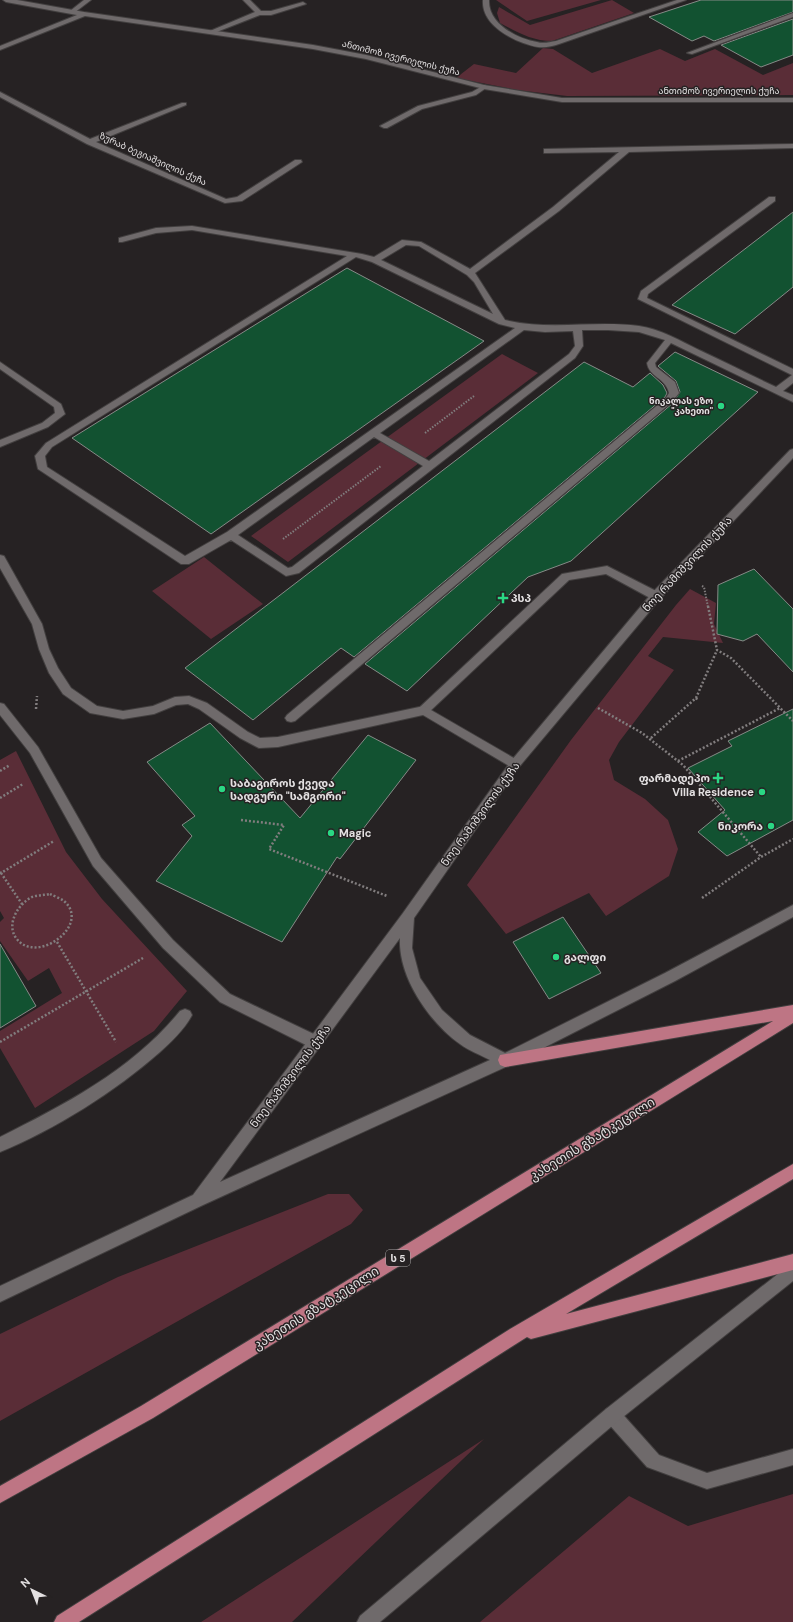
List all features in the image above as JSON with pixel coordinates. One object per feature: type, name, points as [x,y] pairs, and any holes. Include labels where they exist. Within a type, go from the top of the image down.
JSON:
[{"type":"highway","points":[[505,1060],[793,1011]]},
{"type":"highway","name":"კახეთის გზატკეცილი","points":[[0,1495],[147,1412],[793,1016]]},
{"type":"highway","points":[[63,1622],[516,1335],[793,1171]]},
{"type":"highway","points":[[516,1335],[793,1262]]},
{"type":"street","name":"ანთიმოზ ივერიელის ქუჩა","points":[[6,0],[84,14],[313,47],[359,56],[484,87],[562,100],[793,100]]},
{"type":"street","points":[[72,12],[88,0]]},
{"type":"street","points":[[246,0],[254,6],[259,13]]},
{"type":"street","points":[[486,0],[485,3],[491,18],[507,33],[535,44],[545,45],[557,43],[683,0]]},
{"type":"street","points":[[212,32],[259,13],[271,13],[303,4]]},
{"type":"street","points":[[0,48],[84,14]]},
{"type":"street","points":[[690,53],[793,15]]},
{"type":"street","points":[[384,126],[420,107],[474,94],[484,87]]},
{"type":"street","name":"ზურაბ ბეგიაშვილის ქუჩა","points":[[0,94],[90,142],[225,201],[239,199],[298,162]]},
{"type":"street","points":[[90,142],[184,104]]},
{"type":"street","points":[[547,151],[793,146]]},
{"type":"street","points":[[470,273],[556,210],[626,150]]},
{"type":"street","points":[[772,199],[644,293],[642,299],[793,373]]},
{"type":"street","points":[[122,240],[147,231],[170,228],[192,228],[354,255],[375,260],[502,322],[522,327],[545,329],[608,327],[640,329],[670,339],[793,399]]},
{"type":"street","points":[[375,260],[406,242],[421,244],[470,273],[477,281],[502,322]]},
{"type":"street","points":[[354,255],[50,445],[40,456],[43,468],[185,561],[231,535],[522,327]]},
{"type":"street","points":[[231,535],[286,572],[295,570],[572,356],[579,346],[577,328]]},
{"type":"street","points":[[291,718],[670,400],[674,393],[672,384],[652,368],[651,363],[670,339]]},
{"type":"street","points":[[0,365],[58,406],[60,414],[46,425],[0,444]]},
{"type":"street","points":[[777,391],[793,378]]},
{"type":"street","points":[[374,433],[430,466]]},
{"type":"street","name":"ნოე რამიშვილის ქუჩა","points":[[198,1200],[411,912],[515,764],[656,596],[793,452]]},
{"type":"street","points":[[0,558],[37,624],[44,649],[53,670],[67,691],[94,710],[123,715],[154,710],[175,701],[189,700],[202,706],[244,735],[259,742],[278,742],[424,710],[566,577],[606,570],[656,596]]},
{"type":"street","points":[[0,707],[34,750],[97,862],[168,944],[226,998],[315,1042]]},
{"type":"street","points":[[424,710],[515,764]]},
{"type":"street","points":[[0,1294],[198,1200],[505,1060],[670,977],[793,911]]},
{"type":"street","points":[[411,912],[406,948],[414,980],[436,1014],[465,1040],[505,1060]]},
{"type":"street","points":[[0,1145],[32,1129],[109,1084],[160,1043],[185,1016]]},
{"type":"street","points":[[366,1622],[612,1415],[793,1271]]},
{"type":"street","points":[[612,1415],[653,1461],[707,1481],[793,1457]]},
{"type":"path","points":[[651,738],[696,698],[717,650],[704,587],[682,569]]},
{"type":"path","points":[[717,650],[731,658],[793,721]]},
{"type":"path","points":[[34,750],[36,697],[53,670]]},
{"type":"path","points":[[573,696],[632,726],[651,738],[678,761],[717,804],[761,857]]},
{"type":"path","points":[[678,761],[780,708]]},
{"type":"path","points":[[241,820],[284,825],[269,849],[300,859],[411,912]]},
{"type":"path","points":[[22,904],[0,873],[76,827]]},
{"type":"path","points":[[702,898],[761,857],[793,839]]},
{"type":"path","points":[[45,895],[59,897],[66,901],[70,909],[72,917],[70,926],[57,941],[48,946],[28,946],[20,942],[12,929],[12,920],[22,904],[30,899],[45,895]]},
{"type":"path","points":[[57,941],[131,1067]]},
{"type":"path","points":[[0,1042],[168,944]]},
{"type":"shaded area","points":[[496,0],[601,0],[527,21]]},
{"type":"shaded area","points":[[612,0],[634,13],[552,41],[531,38],[512,30],[500,23],[497,13],[499,7],[530,25]]},
{"type":"shaded area","points":[[543,48],[553,49],[592,73],[660,49],[685,61],[715,49],[763,75],[793,63],[793,95],[567,96],[517,90],[456,78],[474,64],[516,73]]},
{"type":"shaded area","points":[[502,354],[538,373],[288,562],[251,536]]},
{"type":"shaded area","points":[[204,557],[263,604],[211,639],[152,591]]},
{"type":"shaded area","points":[[690,589],[716,603],[714,624],[723,643],[663,637],[648,656],[674,670],[619,742],[609,760],[614,780],[645,799],[668,820],[678,849],[669,876],[606,916],[589,893],[506,934],[467,885],[571,740]]},
{"type":"shaded area","points":[[16,751],[66,852],[102,899],[187,991],[154,1031],[35,1108],[0,1048],[0,1031],[62,993],[49,968],[28,981],[0,941],[0,922],[4,918],[0,911],[0,760]]},
{"type":"shaded area","points":[[328,1194],[349,1194],[363,1210],[351,1224],[0,1421],[0,1334],[118,1277]]},
{"type":"shaded area","points":[[484,1439],[292,1622],[201,1622]]},
{"type":"shaded area","points":[[793,1494],[793,1622],[480,1622],[629,1496],[688,1526]]},
{"type":"building","points":[[701,0],[793,0],[793,12],[714,41],[704,36],[692,41],[649,17]]},
{"type":"building","points":[[793,19],[793,55],[761,67],[721,45]]},
{"type":"building","points":[[793,212],[793,287],[735,334],[672,305]]},
{"type":"building","points":[[347,268],[484,341],[211,534],[72,438]]},
{"type":"building","points":[[675,352],[758,392],[571,561],[528,577],[407,691],[365,664],[673,403],[680,392],[676,381],[658,366]]},
{"type":"building","points":[[584,362],[633,387],[650,373],[663,385],[667,393],[665,397],[354,657],[341,648],[253,720],[185,668]]},
{"type":"building","points":[[754,569],[793,609],[793,672],[757,634],[743,641],[717,634],[718,585]]},
{"type":"building","points":[[793,709],[793,820],[727,856],[698,832],[725,810],[688,768],[732,746],[728,741]]},
{"type":"building","points":[[210,723],[300,818],[368,735],[416,760],[340,859],[337,857],[282,942],[156,881],[192,836],[182,825],[195,816],[147,762]]},
{"type":"building","name":"გალფი","points":[[563,917],[601,973],[549,999],[513,942]]},
{"type":"building","points":[[0,944],[36,1006],[0,1028]]},
{"type":"place","name":"ნიკალას ეზო \"კახეთი\"","points":[[721,406]]},
{"type":"place","name":"პსპ","points":[[503,598]]},
{"type":"place","name":"ფარმადეპო","points":[[718,778]]},
{"type":"place","name":"საბაგიროს ქვედა სადგური \"სამგორი\"","points":[[222,789]]},
{"type":"place","name":"Villa Residence","points":[[762,792]]},
{"type":"place","name":"ნიკორა","points":[[771,826]]},
{"type":"place","name":"Magic","points":[[331,833]]},
{"type":"place","name":"გალფი","points":[[556,957]]}]
